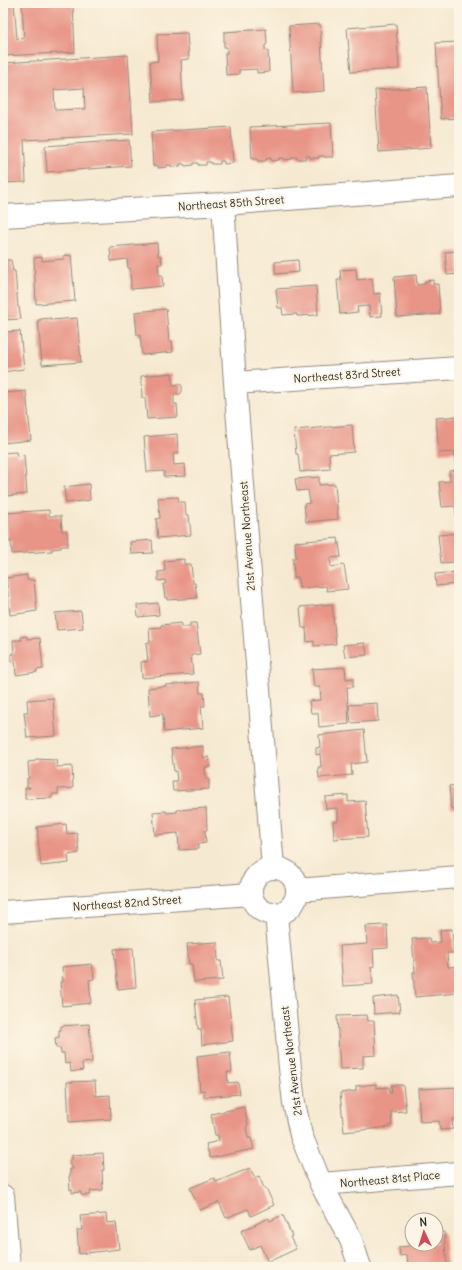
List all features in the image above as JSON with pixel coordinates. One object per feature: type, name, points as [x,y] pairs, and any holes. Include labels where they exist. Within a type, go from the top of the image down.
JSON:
[{"type":"street","name":"Northeast 85th Street","points":[[3,216],[223,204],[459,186]]},
{"type":"street","name":"21st Avenue Northeast","points":[[223,204],[235,383],[273,868]]},
{"type":"street","name":"Northeast 83rd Street","points":[[235,383],[459,368]]},
{"type":"street","points":[[279,868],[293,877],[297,890],[296,900],[291,907],[285,912],[271,915],[257,908],[253,902],[250,888],[257,875],[263,870],[279,868]]},
{"type":"street","points":[[297,890],[459,877]]},
{"type":"street","name":"Northeast 82nd Street","points":[[3,912],[251,894]]},
{"type":"street","name":"21st Avenue Northeast","points":[[276,914],[290,1068],[294,1103],[301,1135],[321,1184],[352,1240],[360,1267]]},
{"type":"street","name":"Northeast 81st Place","points":[[321,1184],[459,1173]]},
{"type":"street","points":[[3,1196],[9,1267]]},
{"type":"building","points":[[3,3],[14,3],[17,39],[24,38],[22,3],[73,3],[75,52],[5,56],[3,49]]},
{"type":"building","points":[[320,24],[324,91],[293,93],[289,26]]},
{"type":"building","points":[[396,24],[399,69],[351,72],[347,28]]},
{"type":"building","points":[[266,29],[267,44],[265,45],[265,50],[268,51],[269,72],[257,73],[257,69],[239,70],[239,74],[226,75],[225,53],[227,53],[227,47],[224,47],[224,32]]},
{"type":"building","points":[[187,33],[189,59],[181,60],[183,100],[153,102],[150,62],[158,61],[157,34]]},
{"type":"building","points":[[459,42],[459,118],[441,119],[436,43]]},
{"type":"building","points":[[128,55],[133,134],[24,140],[26,182],[3,183],[3,63]],"holes":[[[84,88],[85,109],[55,110],[54,90]]]},
{"type":"building","points":[[427,87],[431,148],[379,152],[375,90]]},
{"type":"building","points":[[331,123],[333,157],[319,156],[319,158],[310,158],[310,156],[306,156],[306,159],[297,159],[297,157],[292,157],[292,159],[284,160],[284,158],[279,158],[279,160],[271,161],[271,158],[266,159],[266,161],[252,159],[250,127]]},
{"type":"building","points":[[231,127],[233,163],[224,164],[224,161],[220,161],[220,164],[211,164],[211,162],[206,162],[206,165],[198,165],[198,163],[193,163],[193,165],[185,166],[184,164],[180,164],[180,166],[171,167],[171,165],[167,165],[167,167],[158,168],[158,165],[153,166],[151,132]]},
{"type":"building","points":[[129,140],[131,166],[47,172],[45,146]]},
{"type":"building","points":[[157,243],[158,256],[161,256],[162,264],[158,264],[159,275],[162,275],[163,286],[131,289],[130,268],[128,268],[127,259],[111,261],[110,247]]},
{"type":"building","points":[[458,251],[459,274],[447,275],[445,252]]},
{"type":"building","points":[[71,255],[75,301],[36,304],[34,258],[42,257],[42,261],[64,259],[63,256]]},
{"type":"building","points":[[3,260],[11,260],[13,271],[15,271],[18,307],[21,319],[3,320]]},
{"type":"building","points":[[298,260],[299,272],[275,274],[275,262]]},
{"type":"building","points":[[356,269],[357,280],[372,278],[374,294],[380,293],[382,316],[370,317],[369,306],[357,307],[358,312],[340,314],[337,280],[341,280],[340,270]]},
{"type":"building","points":[[416,275],[417,285],[425,284],[425,281],[433,280],[433,284],[438,284],[440,314],[397,317],[394,277]]},
{"type":"building","points":[[316,286],[318,315],[283,315],[282,308],[278,308],[276,289]]},
{"type":"building","points":[[166,309],[169,341],[172,341],[173,352],[142,355],[140,335],[137,335],[135,312]]},
{"type":"building","points":[[51,318],[51,320],[77,318],[81,362],[42,365],[38,320]]},
{"type":"building","points":[[20,331],[24,369],[3,372],[3,332]]},
{"type":"building","points":[[172,373],[173,385],[180,384],[182,386],[182,392],[180,394],[174,394],[174,404],[177,404],[178,417],[147,419],[145,398],[142,398],[141,376]]},
{"type":"building","points":[[26,391],[31,440],[3,443],[3,393]]},
{"type":"building","points":[[459,416],[459,458],[455,459],[455,452],[439,453],[436,418]]},
{"type":"building","points":[[352,425],[354,452],[329,454],[330,469],[300,472],[298,454],[296,454],[294,430]]},
{"type":"building","points":[[177,434],[178,454],[173,454],[174,465],[185,464],[186,476],[164,477],[164,471],[147,472],[144,437]]},
{"type":"building","points":[[16,452],[17,456],[24,455],[27,494],[6,496],[6,492],[3,492],[3,453]]},
{"type":"building","points":[[459,470],[459,514],[456,515],[455,506],[442,507],[439,482],[450,481],[449,471]]},
{"type":"building","points":[[319,477],[319,485],[335,484],[338,519],[306,522],[304,504],[310,503],[308,490],[297,491],[295,479]]},
{"type":"building","points":[[89,484],[90,500],[66,503],[64,487]]},
{"type":"building","points":[[178,497],[179,502],[185,502],[186,515],[189,515],[191,535],[158,538],[156,519],[160,518],[158,498]]},
{"type":"building","points":[[49,510],[49,516],[61,516],[62,531],[67,531],[68,546],[61,546],[61,548],[52,549],[52,551],[12,554],[11,541],[8,541],[5,513]]},
{"type":"building","points":[[459,533],[459,565],[455,565],[455,562],[441,563],[438,535]]},
{"type":"building","points":[[338,538],[341,557],[330,558],[331,567],[344,565],[348,589],[327,591],[326,586],[299,588],[298,577],[294,578],[293,558],[296,558],[295,542]]},
{"type":"building","points":[[152,540],[153,553],[131,554],[130,542]]},
{"type":"building","points":[[184,559],[184,564],[191,564],[193,583],[195,583],[197,598],[167,600],[167,597],[165,598],[163,584],[166,584],[165,580],[158,581],[158,572],[165,571],[164,561]]},
{"type":"building","points":[[457,572],[458,584],[436,586],[435,574]]},
{"type":"building","points":[[27,575],[27,580],[34,580],[37,611],[10,615],[6,578]]},
{"type":"building","points":[[158,603],[159,615],[138,617],[137,605]]},
{"type":"building","points":[[332,604],[336,644],[314,646],[314,641],[307,642],[306,628],[302,628],[300,607]]},
{"type":"building","points":[[81,611],[83,628],[57,630],[55,613]]},
{"type":"building","points":[[181,623],[181,627],[190,627],[190,623],[196,623],[200,654],[191,655],[193,674],[142,678],[141,662],[148,661],[146,643],[150,642],[149,628]]},
{"type":"building","points":[[27,636],[27,639],[40,638],[43,669],[36,670],[37,672],[16,675],[15,661],[11,662],[11,654],[14,654],[13,640],[22,640],[21,637]]},
{"type":"building","points":[[365,643],[367,655],[345,657],[343,645]]},
{"type":"building","points":[[345,667],[346,679],[353,678],[353,687],[347,687],[349,724],[319,727],[318,713],[311,713],[309,701],[321,700],[320,687],[314,687],[312,669]]},
{"type":"building","points":[[199,682],[200,693],[204,693],[205,706],[201,706],[203,728],[164,732],[163,714],[150,716],[148,688]]},
{"type":"building","points":[[53,698],[56,736],[27,738],[24,712],[28,712],[27,700]]},
{"type":"building","points":[[377,703],[378,721],[351,723],[349,705]]},
{"type":"building","points":[[364,730],[367,762],[351,764],[352,775],[319,778],[318,767],[321,767],[320,754],[316,755],[316,748],[320,747],[319,735]]},
{"type":"building","points":[[203,746],[203,758],[209,757],[210,767],[205,767],[206,779],[209,778],[209,789],[173,791],[172,781],[177,781],[171,749]]},
{"type":"building","points":[[36,759],[56,760],[57,767],[72,766],[73,788],[58,789],[58,794],[52,794],[52,798],[25,799],[25,788],[30,788],[27,787],[27,778],[29,778],[28,762],[36,761]]},
{"type":"building","points":[[459,785],[459,808],[451,809],[449,786]]},
{"type":"building","points":[[348,795],[348,802],[365,801],[368,837],[334,839],[333,821],[338,821],[338,808],[326,809],[325,797]]},
{"type":"building","points":[[206,808],[206,843],[198,844],[198,849],[179,850],[178,833],[155,835],[153,812],[166,811],[167,813],[177,812],[177,810]]},
{"type":"building","points":[[66,824],[67,834],[77,833],[79,853],[68,855],[69,863],[41,866],[37,827]]},
{"type":"building","points":[[387,925],[388,948],[373,949],[374,966],[371,967],[373,984],[343,986],[340,946],[367,944],[366,926]]},
{"type":"building","points":[[452,929],[454,953],[447,953],[448,967],[458,966],[459,993],[415,997],[413,972],[415,972],[412,939],[429,938],[430,943],[441,942],[440,930]]},
{"type":"building","points":[[217,942],[218,961],[221,961],[223,980],[194,982],[192,964],[189,964],[187,944]]},
{"type":"building","points":[[133,948],[136,987],[118,989],[114,949]]},
{"type":"building","points":[[92,964],[94,979],[89,980],[91,1003],[62,1006],[60,982],[63,982],[62,967]]},
{"type":"building","points":[[398,995],[400,1012],[374,1014],[373,998]]},
{"type":"building","points":[[228,997],[233,1041],[202,1045],[201,1029],[198,1029],[195,1000]]},
{"type":"building","points":[[367,1015],[368,1021],[374,1021],[376,1055],[363,1056],[363,1068],[340,1069],[337,1016]]},
{"type":"building","points":[[89,1024],[92,1062],[82,1063],[83,1070],[71,1072],[70,1063],[65,1064],[64,1053],[61,1053],[60,1048],[56,1048],[55,1038],[59,1037],[59,1030],[61,1030],[61,1026]]},
{"type":"building","points":[[230,1052],[232,1072],[227,1072],[228,1083],[238,1082],[240,1094],[204,1097],[204,1090],[200,1091],[197,1056]]},
{"type":"building","points":[[95,1081],[96,1096],[110,1095],[111,1119],[69,1122],[67,1082]]},
{"type":"building","points":[[376,1084],[376,1088],[389,1087],[389,1093],[392,1093],[391,1085],[403,1085],[406,1111],[391,1112],[392,1125],[390,1125],[390,1127],[344,1132],[340,1093],[356,1091],[356,1086]]},
{"type":"building","points":[[459,1087],[459,1119],[452,1119],[453,1129],[440,1130],[439,1121],[420,1122],[418,1089]]},
{"type":"building","points":[[244,1107],[248,1125],[246,1127],[248,1138],[251,1138],[254,1149],[210,1158],[206,1144],[219,1141],[218,1135],[215,1135],[211,1114]]},
{"type":"building","points":[[103,1153],[103,1190],[90,1191],[91,1195],[81,1195],[81,1192],[72,1193],[72,1189],[70,1190],[69,1176],[70,1169],[73,1169],[72,1166],[70,1166],[70,1159],[72,1159],[72,1155]]},
{"type":"building","points":[[250,1168],[255,1178],[259,1176],[274,1205],[251,1216],[248,1209],[226,1218],[219,1202],[200,1210],[190,1188],[214,1178],[216,1182]]},
{"type":"building","points":[[106,1214],[107,1223],[116,1222],[119,1249],[79,1254],[77,1230],[82,1230],[80,1216]]},
{"type":"building","points":[[283,1215],[292,1236],[290,1237],[296,1249],[268,1262],[260,1245],[250,1250],[241,1231],[269,1218],[270,1221]]},
{"type":"building","points":[[444,1232],[447,1267],[412,1267],[412,1264],[408,1265],[407,1255],[400,1256],[399,1247],[404,1247],[404,1252],[444,1252]]}]
